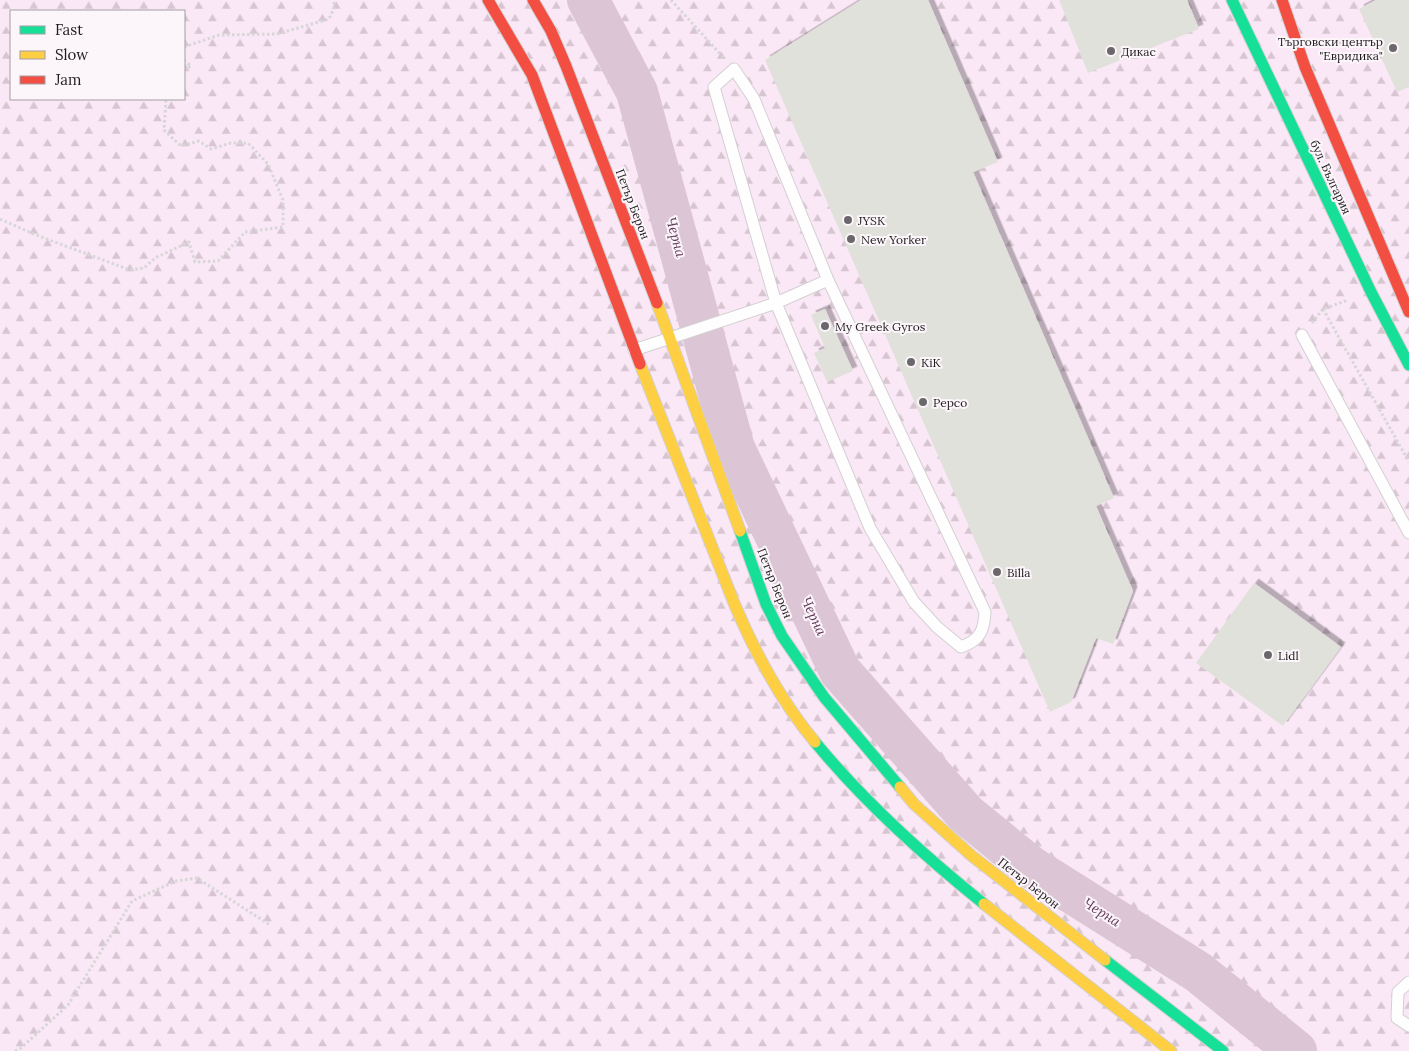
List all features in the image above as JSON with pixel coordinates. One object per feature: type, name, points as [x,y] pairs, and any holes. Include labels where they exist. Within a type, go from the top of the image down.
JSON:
[{"type":"main road","points":[[488,0],[532,75],[634,350],[748,638],[782,699],[806,732],[866,798],[952,879],[1171,1051]]},
{"type":"main road","name":"Петър Берон","points":[[533,0],[551,31],[566,66],[673,337],[766,604],[782,636],[834,710],[914,804],[972,856],[1223,1051]]},
{"type":"main road","name":"бул. България","points":[[1232,0],[1371,292],[1409,365]]},
{"type":"main road","name":"бул. България","points":[[1282,0],[1305,67],[1409,312]]},
{"type":"lane","points":[[734,68],[754,99],[828,280],[985,612],[984,626],[973,642],[961,647],[937,627],[914,602],[870,528],[776,303],[714,87],[734,68]]},
{"type":"lane","points":[[634,350],[776,303],[828,280]]},
{"type":"lane","points":[[1302,335],[1409,533]]},
{"type":"lane","points":[[1409,982],[1398,992],[1397,1018],[1409,1026]]},
{"type":"path","points":[[185,47],[219,35],[277,34],[329,19],[335,6],[333,0]]},
{"type":"path","points":[[671,0],[734,68]]},
{"type":"path","points":[[185,61],[191,66],[185,69]]},
{"type":"path","points":[[0,220],[130,270],[144,268],[155,258],[189,242],[195,262],[218,261],[245,232],[283,226],[283,200],[268,164],[248,143],[231,143],[211,149],[199,142],[180,146],[164,130],[166,100]]},
{"type":"path","points":[[1302,335],[1323,309],[1371,292]]},
{"type":"path","points":[[1323,309],[1409,462]]},
{"type":"path","points":[[15,1051],[21,1048],[68,1005],[132,901],[176,881],[197,878],[270,925]]},
{"type":"green space","points":[[0,0],[1409,0],[1409,1051],[0,1051]]},
{"type":"building","points":[[861,0],[928,0],[998,162],[973,172],[1114,498],[1096,506],[1133,591],[1113,644],[1096,638],[1071,702],[1050,712],[765,60]]},
{"type":"building","name":"Дикас","points":[[1059,0],[1187,0],[1199,29],[1088,73]]},
{"type":"building","name":"Търговски център \"Евридика\"","points":[[1376,0],[1409,0],[1409,87],[1397,92],[1359,9]]},
{"type":"building","points":[[825,309],[853,371],[827,382],[814,353],[825,348],[811,315]]},
{"type":"building","name":"Lidl","points":[[1254,583],[1341,647],[1283,726],[1196,663]]},
{"type":"waterway","name":"Черна","points":[[588,0],[637,92],[734,448],[840,671],[966,814],[1031,867],[1198,972],[1296,1051]]},
{"type":"traffic: fast","points":[[1232,0],[1371,292],[1409,365]]},
{"type":"traffic: fast","points":[[740,531],[766,604],[782,636],[824,697],[900,787]]},
{"type":"traffic: fast","points":[[815,742],[874,807],[939,867],[984,904]]},
{"type":"traffic: fast","points":[[1105,960],[1223,1051]]},
{"type":"traffic: slow","points":[[657,303],[740,531]]},
{"type":"traffic: slow","points":[[640,364],[742,622],[769,676],[802,726],[815,742]]},
{"type":"traffic: slow","points":[[900,787],[914,804],[972,856],[1105,960]]},
{"type":"traffic: slow","points":[[984,904],[1171,1051]]},
{"type":"traffic: jam","points":[[488,0],[532,75],[640,364]]},
{"type":"traffic: jam","points":[[533,0],[551,31],[566,66],[657,303]]},
{"type":"traffic: jam","points":[[1282,0],[1305,67],[1409,312]]},
{"type":"place","name":"Търговски център \"Евридика\"","points":[[1393,48]]},
{"type":"place","name":"Дикас","points":[[1111,51]]},
{"type":"place","name":"JYSK","points":[[848,220]]},
{"type":"place","name":"New Yorker","points":[[851,239]]},
{"type":"place","name":"My Greek Gyros","points":[[825,326]]},
{"type":"place","name":"KiK","points":[[911,362]]},
{"type":"place","name":"Pepco","points":[[923,402]]},
{"type":"place","name":"Billa","points":[[997,572]]},
{"type":"place","name":"Lidl","points":[[1268,655]]}]
